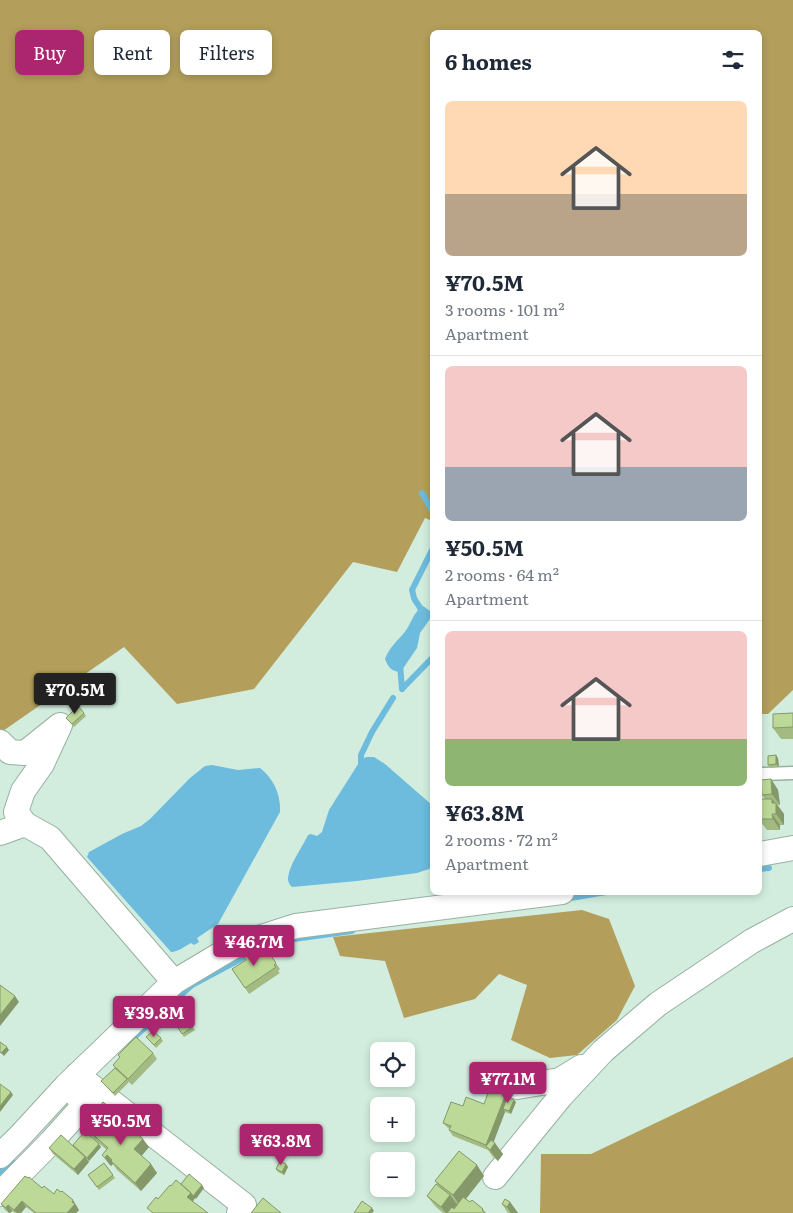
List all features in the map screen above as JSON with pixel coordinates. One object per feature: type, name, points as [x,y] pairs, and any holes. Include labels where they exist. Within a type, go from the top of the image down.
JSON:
[{"type":"street","points":[[0,742],[10,752],[25,753],[60,725],[42,764],[23,791],[16,812],[25,824],[50,838],[174,982]]},
{"type":"street","points":[[0,833],[25,824]]},
{"type":"street","points":[[762,854],[793,848]]},
{"type":"street","points":[[0,1156],[78,1085],[174,982],[236,945],[296,926],[539,895]]},
{"type":"street","points":[[495,1177],[603,1050],[658,1004],[752,941],[793,919]]},
{"type":"street","points":[[517,1087],[560,1080],[596,1059]]},
{"type":"street","points":[[0,1194],[86,1103],[78,1085]]},
{"type":"street","points":[[78,1085],[244,1205],[239,1213]]},
{"type":"lane","points":[[762,774],[793,773]]},
{"type":"shaded area","points":[[0,0],[793,0],[793,690],[768,714],[762,714],[762,30],[430,30],[430,520],[425,518],[397,572],[353,562],[254,689],[177,704],[124,647],[0,733]]},
{"type":"shaded area","points":[[582,910],[609,919],[635,986],[617,1020],[577,1055],[550,1058],[511,1040],[527,985],[499,974],[475,999],[404,1018],[385,961],[340,956],[333,937]]},
{"type":"shaded area","points":[[793,1057],[793,1213],[540,1213],[541,1154],[591,1154]]},
{"type":"water","points":[[423,606],[430,611],[430,619],[420,633],[417,648],[402,670],[400,672],[394,671],[385,659]]},
{"type":"water","points":[[366,757],[374,757],[385,764],[430,803],[430,869],[417,873],[357,881],[292,887],[288,880],[290,869],[296,857],[308,835],[317,836],[322,832],[329,810],[360,761]]},
{"type":"water","points":[[212,765],[238,770],[260,768],[276,788],[280,812],[218,924],[197,938],[199,942],[194,945],[191,943],[171,952],[87,857],[89,852],[141,826],[190,778],[205,766]]},
{"type":"building","points":[[78,706],[84,713],[72,724],[66,718]]},
{"type":"building","points":[[793,713],[793,727],[773,728],[773,714]]},
{"type":"building","points":[[776,755],[776,764],[768,765],[768,756]]},
{"type":"building","points":[[771,779],[772,794],[762,795],[762,780]]},
{"type":"building","points":[[762,799],[772,799],[772,803],[776,803],[776,814],[772,814],[773,819],[762,819]]},
{"type":"building","points":[[255,948],[258,952],[263,948],[265,951],[267,950],[276,963],[274,965],[276,967],[245,988],[232,969],[246,960],[243,956]]},
{"type":"building","points":[[0,985],[15,996],[0,1015]]},
{"type":"building","points":[[188,1020],[193,1027],[182,1034],[177,1026]]},
{"type":"building","points":[[153,1031],[161,1038],[154,1045],[146,1037]]},
{"type":"building","points":[[136,1037],[153,1053],[128,1079],[113,1065],[120,1057],[118,1055]]},
{"type":"building","points":[[0,1042],[7,1047],[1,1053],[0,1052]]},
{"type":"building","points":[[115,1068],[127,1079],[113,1093],[101,1081]]},
{"type":"building","points":[[0,1084],[11,1092],[0,1106]]},
{"type":"building","points":[[491,1085],[507,1091],[486,1145],[449,1130],[451,1126],[443,1123],[451,1102],[463,1106],[466,1097],[484,1104]]},
{"type":"building","points":[[507,1097],[514,1100],[509,1111],[503,1109]]},
{"type":"building","points":[[103,1102],[119,1115],[118,1117],[113,1112],[107,1119],[96,1111]]},
{"type":"building","points":[[113,1112],[143,1139],[134,1149],[151,1164],[135,1183],[107,1155],[105,1158],[102,1155],[108,1148],[89,1131],[97,1121],[101,1126]]},
{"type":"building","points":[[85,1131],[99,1144],[87,1158],[73,1145]]},
{"type":"building","points":[[61,1135],[85,1157],[74,1169],[49,1148]]},
{"type":"building","points":[[491,1140],[495,1143],[490,1150],[486,1146]]},
{"type":"building","points":[[459,1151],[477,1165],[453,1195],[435,1181]]},
{"type":"building","points":[[280,1161],[286,1164],[282,1172],[276,1169]]},
{"type":"building","points":[[104,1163],[113,1175],[97,1187],[88,1175]]},
{"type":"building","points":[[189,1174],[202,1185],[193,1196],[181,1184]]},
{"type":"building","points":[[25,1176],[42,1188],[44,1186],[54,1194],[57,1189],[62,1191],[75,1204],[67,1213],[36,1213],[22,1201],[14,1210],[8,1205],[6,1208],[1,1204]]},
{"type":"building","points":[[176,1180],[191,1193],[187,1197],[208,1213],[153,1213],[147,1208],[156,1197],[158,1199]]},
{"type":"building","points":[[436,1184],[450,1195],[441,1207],[427,1196]]},
{"type":"building","points":[[463,1197],[470,1202],[472,1200],[485,1213],[447,1213],[452,1207],[454,1209]]},
{"type":"building","points":[[263,1198],[281,1213],[251,1213]]},
{"type":"building","points":[[505,1199],[510,1202],[507,1207],[502,1204]]},
{"type":"building","points":[[362,1201],[372,1208],[368,1213],[354,1213]]},
{"type":"waterway","points":[[422,493],[430,507]]},
{"type":"waterway","points":[[421,616],[420,608],[412,590],[430,554]]},
{"type":"waterway","points":[[402,689],[430,660]]},
{"type":"waterway","points":[[400,664],[402,689]]},
{"type":"waterway","points":[[361,768],[361,755],[372,732],[393,698]]},
{"type":"waterway","points":[[762,869],[769,868]]},
{"type":"waterway","points":[[565,899],[588,895]]},
{"type":"waterway","points":[[130,1041],[192,985],[248,955],[294,939],[352,931]]},
{"type":"waterway","points":[[0,1173],[12,1160]]}]
